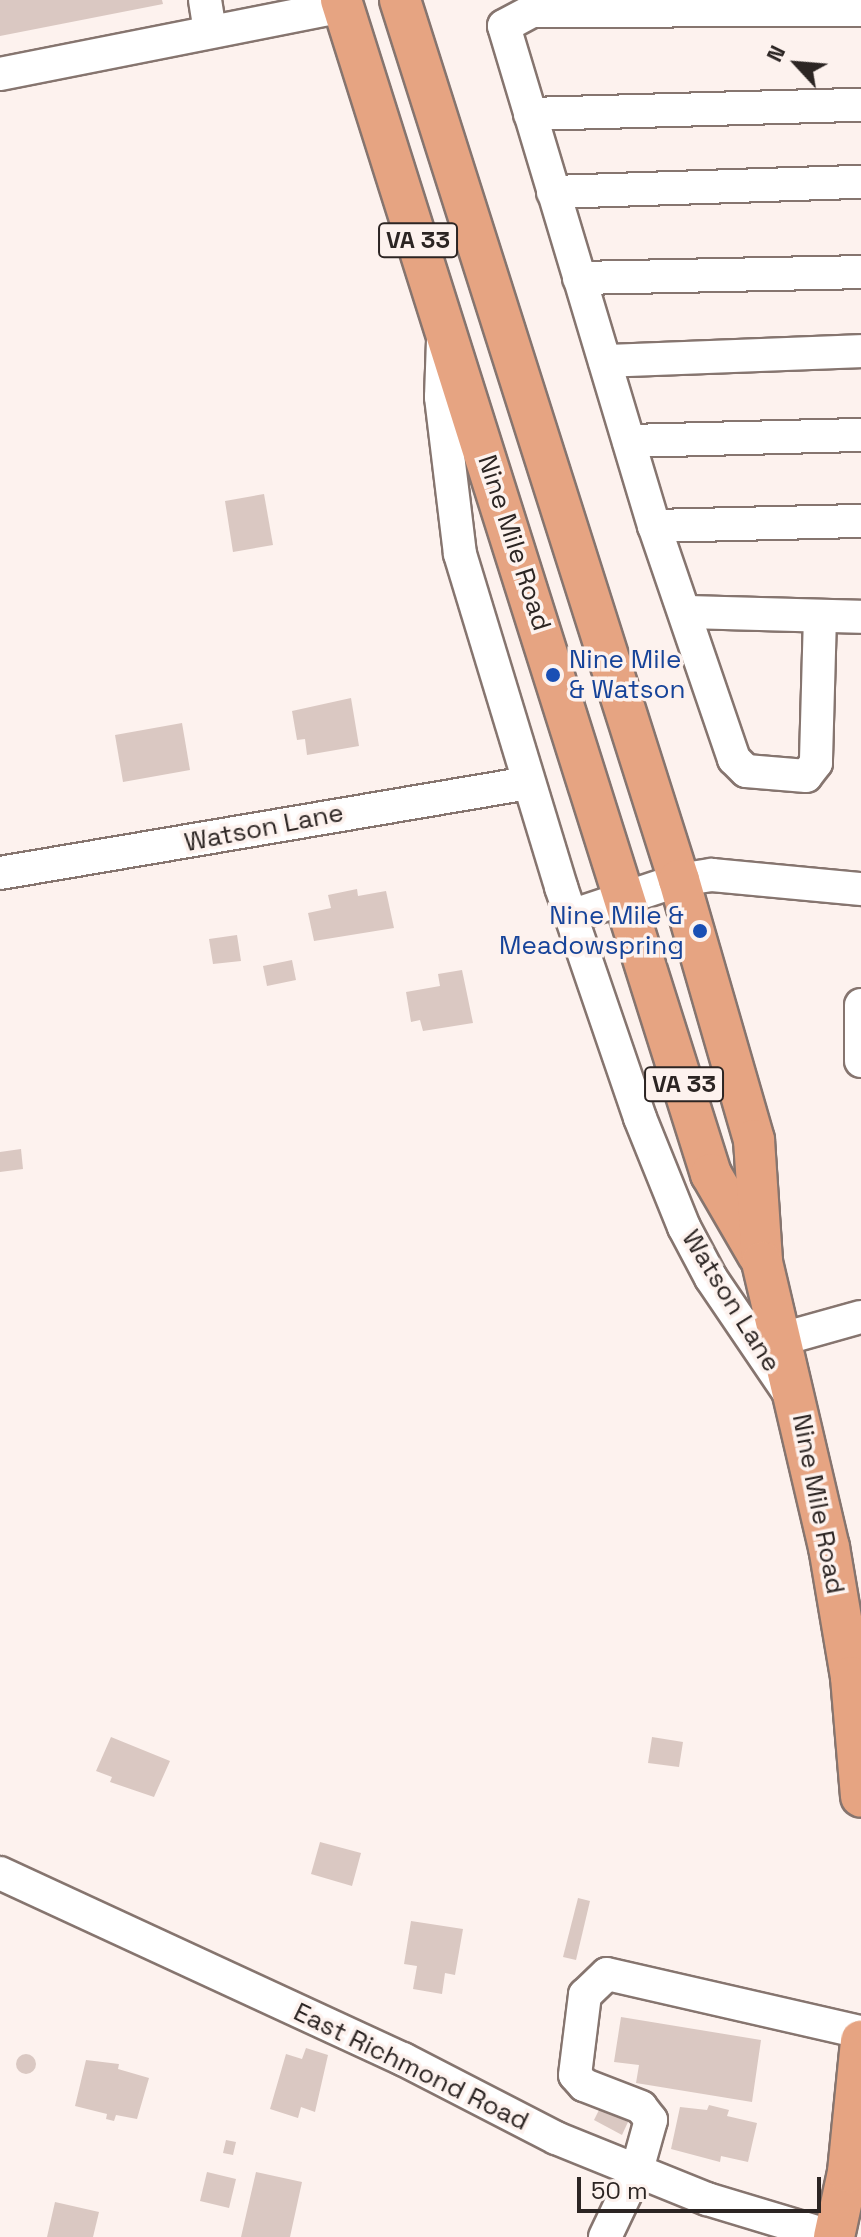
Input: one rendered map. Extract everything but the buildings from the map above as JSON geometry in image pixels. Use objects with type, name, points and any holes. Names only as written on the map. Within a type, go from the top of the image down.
[{"type":"main road","name":"Nine Mile Road","points":[[400,0],[679,880],[754,1140],[762,1262],[851,1617],[861,1797]]},
{"type":"main road","name":"Nine Mile Road","points":[[342,3],[711,1174],[762,1262]]},
{"type":"main road","points":[[833,2237],[848,2172],[861,2041]]},
{"type":"street","points":[[205,0],[210,32]]},
{"type":"street","points":[[0,74],[342,3]]},
{"type":"street","points":[[820,616],[816,763],[806,776],[746,771],[734,759],[654,526],[504,26],[532,11],[861,10]]},
{"type":"street","points":[[530,114],[861,105]]},
{"type":"street","points":[[553,192],[861,182]]},
{"type":"street","points":[[579,278],[861,272]]},
{"type":"street","name":"Watson Lane","points":[[444,321],[441,397],[450,504],[476,617],[571,916],[640,1118],[684,1227],[711,1278],[800,1408]]},
{"type":"street","points":[[605,361],[861,351]]},
{"type":"street","points":[[629,441],[861,435]]},
{"type":"street","points":[[654,526],[861,521]]},
{"type":"street","points":[[686,612],[861,617]]},
{"type":"street","name":"Watson Lane","points":[[0,873],[528,783]]},
{"type":"street","points":[[571,916],[679,880],[712,875],[861,889]]},
{"type":"street","points":[[861,1005],[861,1061]]},
{"type":"street","points":[[782,1339],[861,1317]]},
{"type":"street","name":"East Richmond Road","points":[[0,1873],[403,2059],[500,2113],[707,2199],[833,2237]]},
{"type":"street","points":[[605,2237],[637,2170],[651,2120],[641,2107],[584,2085],[575,2075],[585,1995],[607,1974],[861,2032]]},
{"type":"place","name":"Nine Mile & Watson","points":[[553,675]]},
{"type":"place","name":"Nine Mile & Meadowspring","points":[[700,931]]}]
